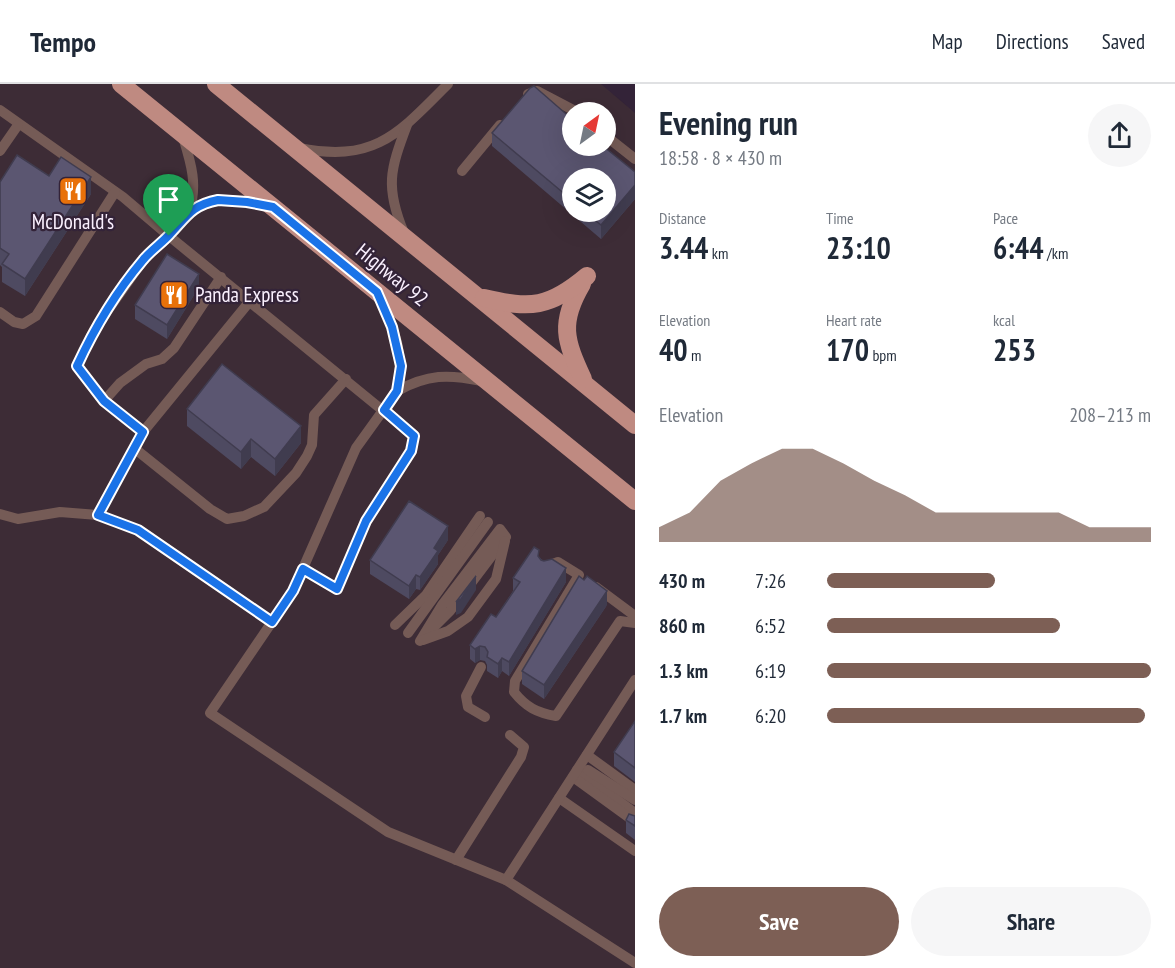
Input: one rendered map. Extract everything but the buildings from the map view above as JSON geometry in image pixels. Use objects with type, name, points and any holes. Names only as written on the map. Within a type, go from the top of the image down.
[{"type":"main road","name":"Highway 92","points":[[121,84],[635,501]]},
{"type":"main road","name":"Highway 92","points":[[216,84],[635,424]]},
{"type":"main road","points":[[478,296],[513,304],[539,303],[558,297],[587,276],[570,308],[566,328],[573,358],[585,384]]},
{"type":"lane","points":[[294,147],[336,153],[361,150],[385,141],[407,125],[448,84]]},
{"type":"lane","points":[[519,102],[525,95],[537,91],[562,104]]},
{"type":"lane","points":[[0,110],[115,192],[414,436],[411,451],[366,521],[337,589],[303,569]]},
{"type":"lane","points":[[462,171],[507,116]]},
{"type":"lane","points":[[0,152],[18,124]]},
{"type":"lane","points":[[405,236],[392,198],[390,181],[407,125]]},
{"type":"lane","points":[[182,134],[194,175],[193,199],[189,212]]},
{"type":"lane","points":[[616,144],[635,159]]},
{"type":"lane","points":[[0,312],[22,324],[36,316],[115,192]]},
{"type":"lane","points":[[143,432],[104,401],[77,366],[94,330],[144,259],[169,236],[189,212],[199,205],[218,200],[273,207]]},
{"type":"lane","points":[[104,401],[120,382],[146,364],[162,359],[174,348],[221,277]]},
{"type":"lane","points":[[377,292],[392,327],[400,356],[401,366],[397,391],[356,448],[293,591],[210,713],[388,832],[506,880],[635,963]]},
{"type":"lane","points":[[98,515],[143,432],[250,301]]},
{"type":"lane","points":[[397,391],[420,379],[445,376],[489,383]]},
{"type":"lane","points":[[135,448],[210,509],[227,519],[244,516],[264,507],[296,473],[308,456],[312,445],[314,415],[346,379]]},
{"type":"lane","points":[[0,514],[18,519],[60,512],[98,515],[138,530],[272,622]]},
{"type":"lane","points":[[395,625],[426,595],[484,519],[408,633]]},
{"type":"lane","points":[[503,533],[496,579],[468,617],[448,631],[420,641],[442,605],[503,533]]},
{"type":"lane","points":[[545,567],[558,562],[635,616]]},
{"type":"lane","points":[[579,575],[515,681],[514,692],[523,703],[539,713],[556,716],[620,621],[635,623]]},
{"type":"lane","points":[[481,667],[466,696],[468,707],[485,717]]},
{"type":"lane","points":[[506,880],[635,680]]},
{"type":"lane","points":[[456,860],[521,757],[525,747],[510,735]]},
{"type":"lane","points":[[587,755],[635,790]]},
{"type":"lane","points":[[576,770],[635,800]]},
{"type":"lane","points":[[576,770],[635,813]]},
{"type":"lane","points":[[576,770],[635,822]]},
{"type":"lane","points":[[559,798],[635,851]]},
{"type":"shaded area","points":[[0,84],[601,84],[635,113],[635,968],[0,968]]},
{"type":"place","name":"McDonald's","points":[[73,191]]},
{"type":"place","name":"Panda Express","points":[[174,295]]},
{"type":"route","points":[[230,200],[273,207],[377,292],[397,342],[401,366],[400,376],[397,391],[384,410],[414,436],[411,451],[366,521],[337,589],[303,569],[293,591],[272,622],[138,530],[98,515],[143,432],[104,401],[77,366],[94,330],[144,259],[169,236],[189,212],[208,202],[230,200]]}]
